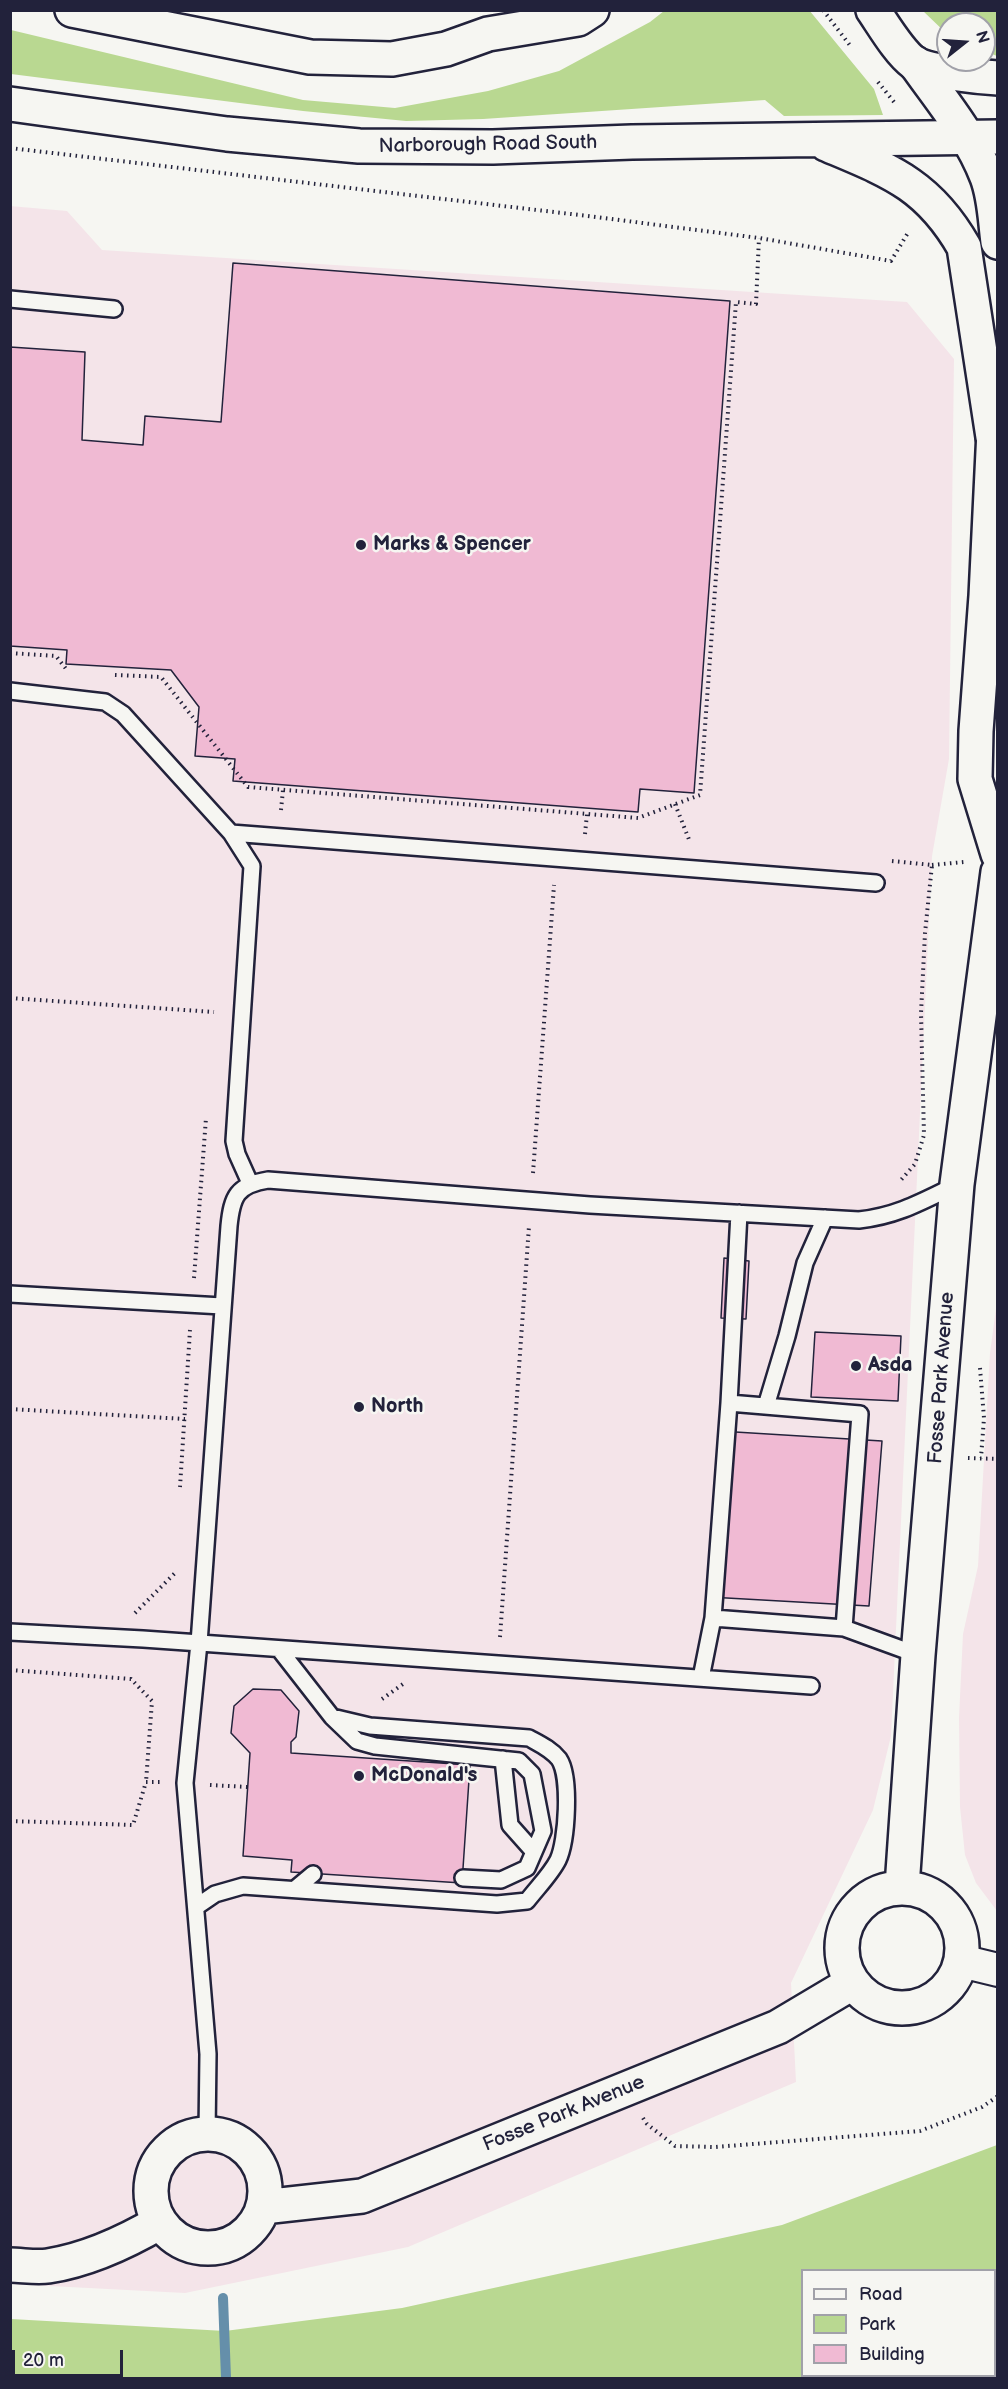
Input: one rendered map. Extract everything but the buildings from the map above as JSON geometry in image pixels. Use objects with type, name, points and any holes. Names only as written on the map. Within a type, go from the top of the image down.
[{"type":"main road","points":[[72,10],[310,57],[392,59],[446,49],[495,22],[578,19],[592,10]]},
{"type":"main road","points":[[873,10],[894,40],[983,137],[987,178],[998,242]]},
{"type":"main road","points":[[915,63],[946,72],[998,78]]},
{"type":"main road","name":"Narborough Road South","points":[[10,104],[227,134],[359,146],[493,147],[983,137]]},
{"type":"main road","points":[[813,139],[885,168],[928,198],[949,221],[964,247],[993,437]]},
{"type":"main road","points":[[998,360],[993,437],[992,609],[976,731],[975,780],[998,854]]},
{"type":"main road","name":"Fosse Park Avenue","points":[[902,1887],[918,1654],[957,1184],[998,872]]},
{"type":"main road","points":[[902,1887],[920,1890],[936,1898],[949,1911],[958,1926],[962,1943],[961,1961],[953,1980],[940,1995],[924,2005],[904,2009],[884,2006],[866,1998],[852,1983],[843,1966],[841,1947],[844,1929],[853,1912],[866,1898],[884,1890],[902,1887]]},
{"type":"main road","name":"Fosse Park Avenue","points":[[263,2207],[362,2196],[778,2027],[852,1983]]},
{"type":"main road","points":[[207,2134],[224,2136],[240,2144],[253,2157],[261,2172],[264,2189],[263,2207],[255,2224],[242,2237],[225,2246],[207,2248],[188,2245],[172,2236],[160,2222],[153,2206],[151,2189],[154,2172],[162,2157],[175,2145],[190,2137],[207,2134]]},
{"type":"main road","points":[[10,2265],[47,2266],[96,2253],[130,2240],[160,2222]]},
{"type":"street","points":[[961,1961],[998,1970]]},
{"type":"lane","points":[[10,299],[114,309]]},
{"type":"lane","points":[[10,691],[105,702],[123,714],[231,833],[252,866],[234,1141],[249,1183]]},
{"type":"lane","points":[[231,833],[876,883]]},
{"type":"lane","points":[[207,2134],[208,2054],[185,1783],[199,1643],[231,1203],[239,1191],[249,1183],[268,1180],[531,1200],[859,1220],[884,1218],[906,1210],[957,1184]]},
{"type":"lane","points":[[701,1678],[713,1618],[729,1403],[739,1213]]},
{"type":"lane","points":[[766,1406],[788,1336],[805,1263],[825,1218]]},
{"type":"lane","points":[[10,1294],[222,1306]]},
{"type":"lane","points":[[729,1403],[860,1414],[844,1628]]},
{"type":"lane","points":[[713,1618],[844,1628],[918,1654]]},
{"type":"lane","points":[[10,1632],[810,1686]]},
{"type":"lane","points":[[279,1649],[332,1717],[357,1741],[375,1746],[519,1761],[532,1774],[543,1831],[527,1868],[501,1880],[463,1878]]},
{"type":"lane","points":[[196,1907],[215,1894],[243,1886],[497,1905],[527,1901],[557,1863],[564,1847],[566,1780],[560,1761],[547,1747],[528,1738],[370,1726],[332,1717]]},
{"type":"lane","points":[[503,1759],[510,1825],[534,1852]]},
{"type":"lane","points":[[295,1889],[314,1874]]},
{"type":"path","points":[[10,148],[759,238],[891,261],[914,222]]},
{"type":"path","points":[[112,675],[161,678],[248,787],[638,818],[700,795],[736,302],[756,304],[759,238]]},
{"type":"path","points":[[10,653],[56,656],[70,673]]},
{"type":"path","points":[[123,675],[123,714]]},
{"type":"path","points":[[675,804],[692,847]]},
{"type":"path","points":[[498,1664],[555,879],[584,842],[587,814]]},
{"type":"path","points":[[886,860],[932,865],[925,933],[921,1013],[924,1135],[915,1164],[893,1188]]},
{"type":"path","points":[[10,998],[214,1012],[215,1000]]},
{"type":"path","points":[[180,1490],[206,1117]]},
{"type":"path","points":[[10,1409],[185,1419]]},
{"type":"path","points":[[175,1573],[204,1575]]},
{"type":"path","points":[[10,1670],[131,1679],[152,1701],[146,1782],[133,1825],[10,1821]]},
{"type":"path","points":[[146,1782],[248,1786]]},
{"type":"path","points":[[626,2089],[646,2124],[675,2146],[715,2147],[920,2132],[982,2107],[998,2096]]},
{"type":"shaded area","points":[[10,206],[67,211],[102,250],[907,302],[954,359],[949,759],[932,856],[891,1736],[873,1810],[791,1983],[796,2082],[408,2247],[185,2293],[11,2284]]},
{"type":"shaded area","points":[[997,1301],[997,1911],[976,1883],[965,1855],[960,1807],[959,1718],[963,1634],[978,1566],[990,1353]]},
{"type":"green space","points":[[809,10],[874,89],[883,115],[784,116],[765,100],[483,119],[406,121],[303,111],[11,74],[11,30],[303,100],[395,108],[488,91],[559,71],[650,22],[664,11]]},
{"type":"green space","points":[[923,11],[997,11],[997,56],[996,12],[936,12],[936,23]]},
{"type":"green space","points":[[997,2145],[997,2378],[11,2378],[11,2319],[225,2331],[402,2308],[782,2225]]},
{"type":"waterway","points":[[223,2298],[226,2378]]},
{"type":"place","name":"Marks & Spencer","points":[[361,545]]},
{"type":"place","name":"Asda","points":[[856,1366]]},
{"type":"place","name":"North","points":[[359,1407]]},
{"type":"place","name":"McDonald's","points":[[359,1776]]}]
